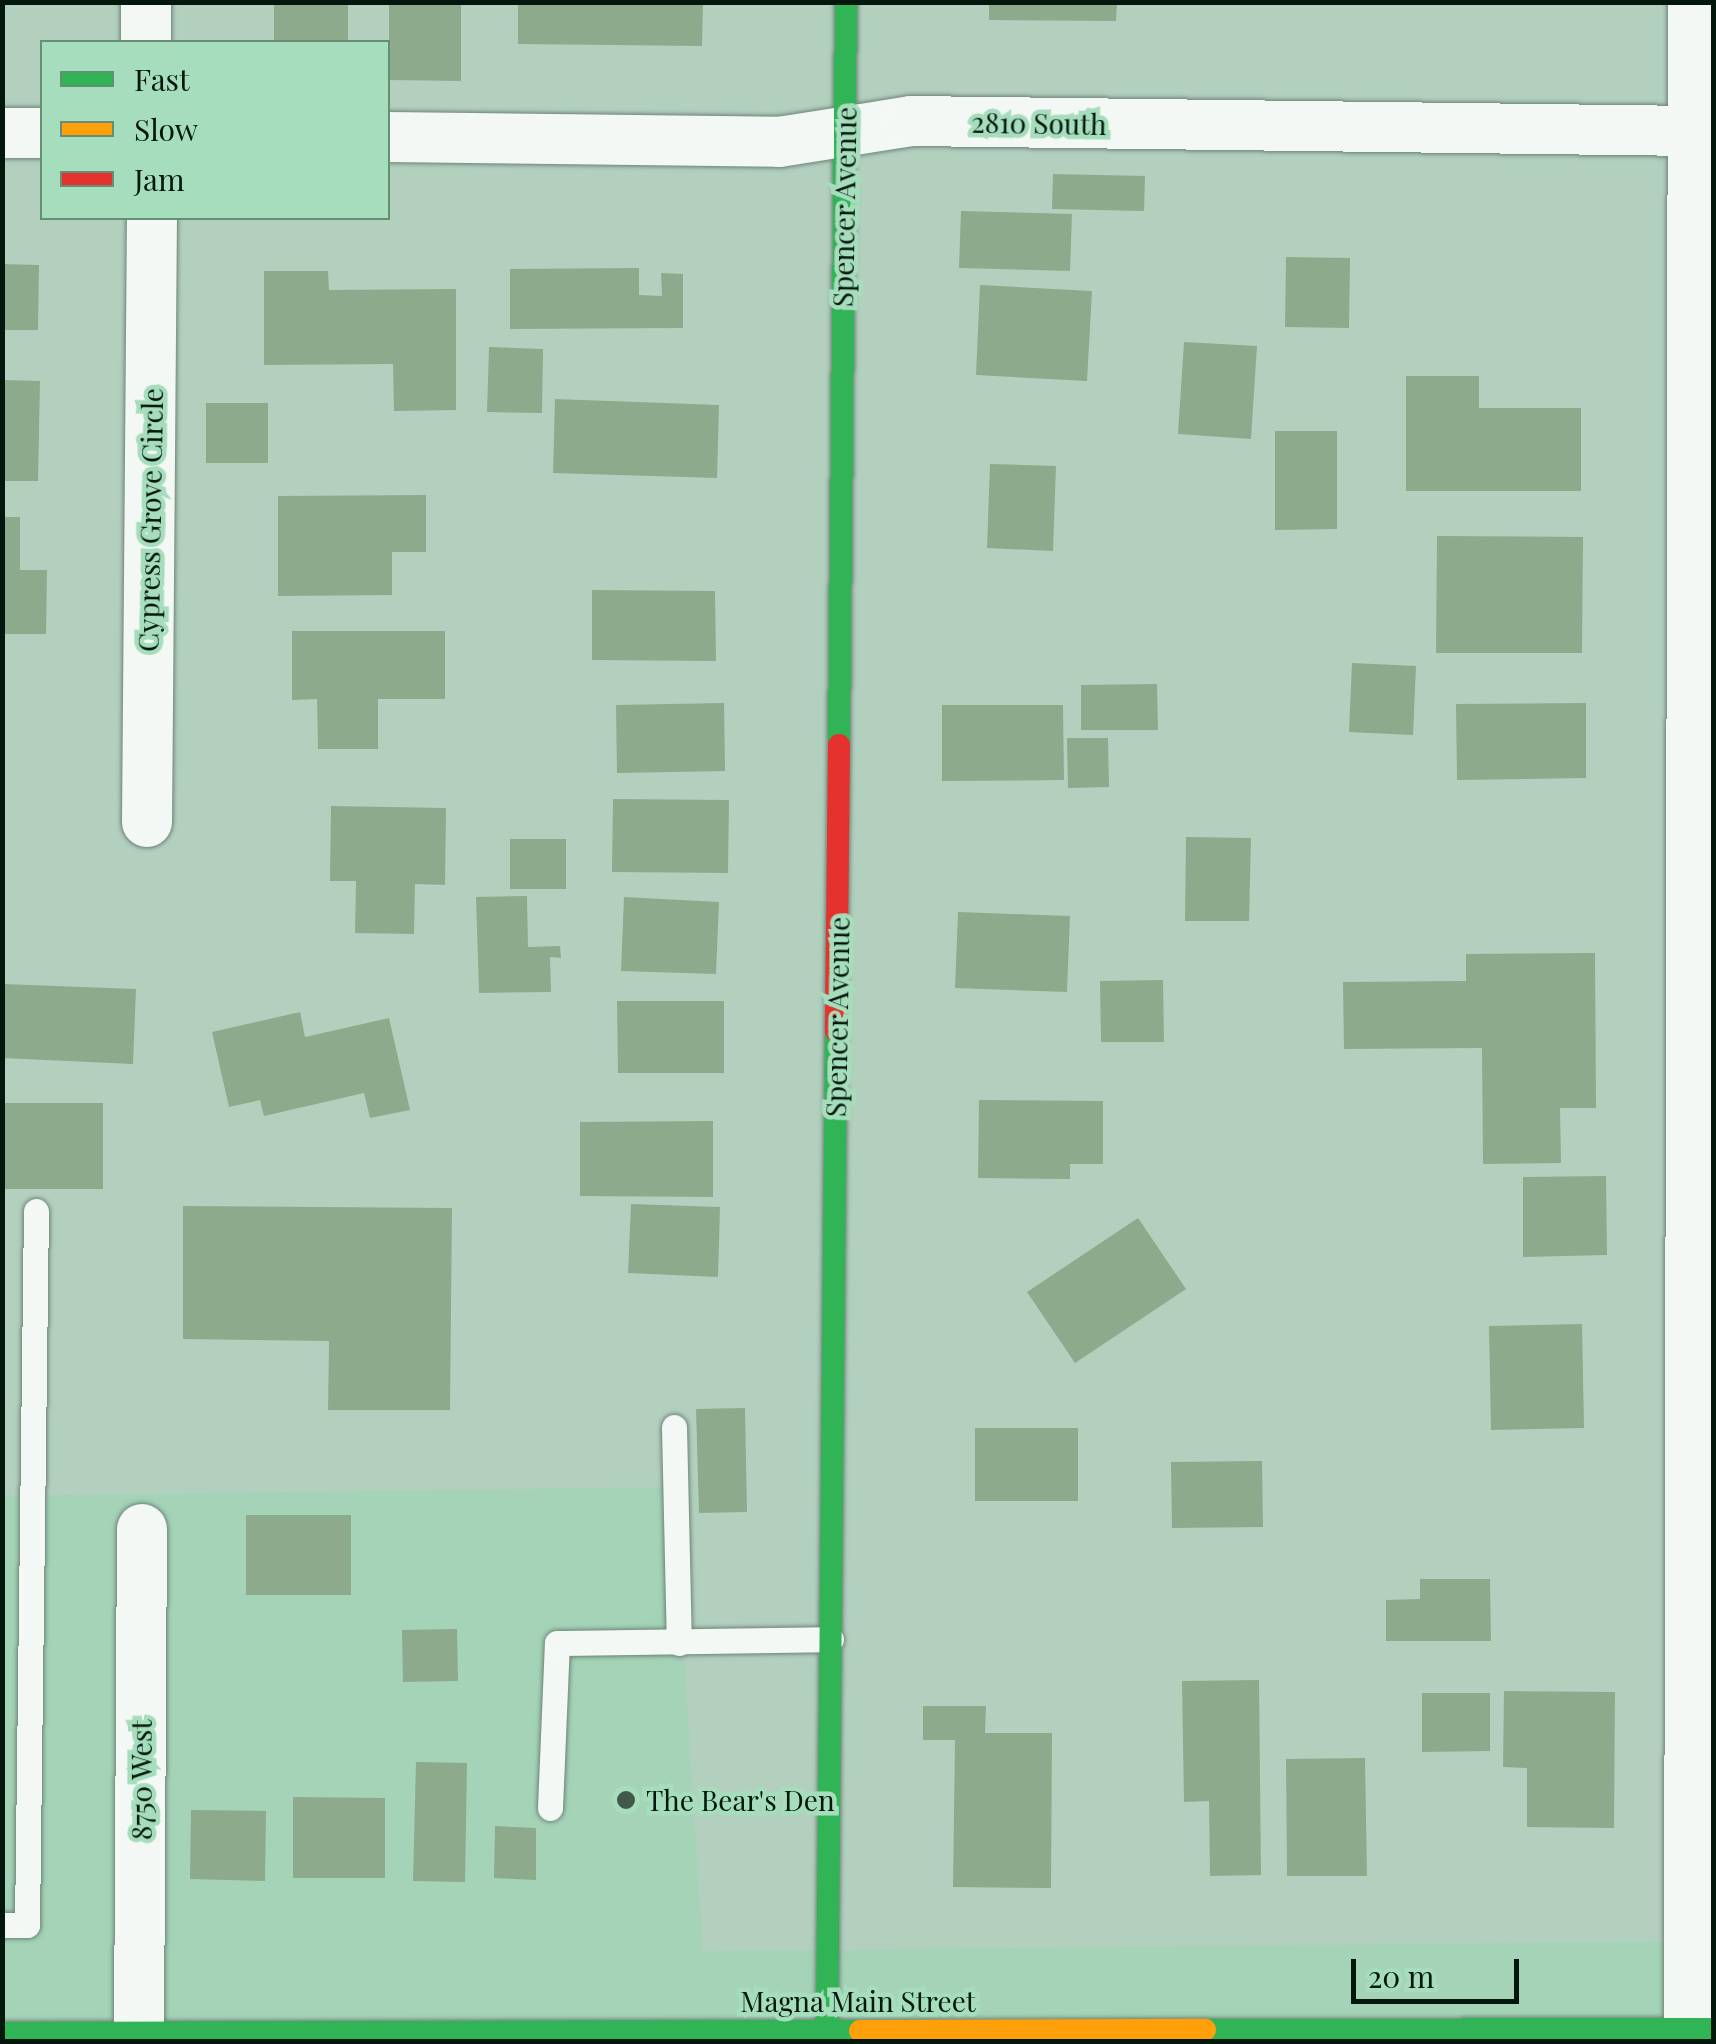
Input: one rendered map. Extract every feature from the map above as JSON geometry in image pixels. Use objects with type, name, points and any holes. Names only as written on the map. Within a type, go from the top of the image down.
[{"type":"street","points":[[146,2],[146,40]]},
{"type":"street","name":"Spencer Avenue","points":[[827,2031],[846,2]]},
{"type":"street","points":[[1694,2],[1701,2029]]},
{"type":"street","name":"2810 South","points":[[390,137],[779,142],[910,121],[1692,131]]},
{"type":"street","points":[[2,133],[40,133]]},
{"type":"street","name":"Cypress Grove Circle","points":[[146,822],[152,220]]},
{"type":"street","name":"8750 West","points":[[139,2032],[142,1528]]},
{"type":"street","name":"Magna Main Street","points":[[2,2033],[827,2031],[912,2036],[1631,2035],[1701,2029]]},
{"type":"lane","points":[[2,1925],[27,1925],[36,1211]]},
{"type":"lane","points":[[674,1427],[679,1643]]},
{"type":"lane","points":[[550,1808],[558,1643],[831,1639]]},
{"type":"shaded area","points":[[673,1487],[703,1951],[1713,1941],[1713,2041],[3,2041],[2,1496]]},
{"type":"building","points":[[274,2],[348,2],[348,40],[274,40]]},
{"type":"building","points":[[389,2],[461,2],[461,81],[390,80]]},
{"type":"building","points":[[518,2],[703,2],[702,46],[518,44]]},
{"type":"building","points":[[989,2],[1117,2],[1116,21],[989,20]]},
{"type":"building","points":[[1053,174],[1145,176],[1144,211],[1052,209]]},
{"type":"building","points":[[961,211],[1072,214],[1070,271],[959,268]]},
{"type":"building","points":[[1286,257],[1350,258],[1349,328],[1285,327]]},
{"type":"building","points":[[2,264],[39,265],[38,330],[2,330]]},
{"type":"building","points":[[639,268],[639,295],[662,296],[661,273],[683,274],[683,328],[510,329],[510,269]]},
{"type":"building","points":[[264,271],[328,271],[329,290],[456,289],[456,410],[394,411],[393,364],[264,365]]},
{"type":"building","points":[[980,285],[1092,291],[1087,381],[976,375]]},
{"type":"building","points":[[1184,342],[1257,346],[1251,439],[1178,434]]},
{"type":"building","points":[[489,347],[543,349],[542,413],[487,412]]},
{"type":"building","points":[[1406,376],[1479,376],[1479,408],[1581,408],[1581,491],[1406,491]]},
{"type":"building","points":[[2,380],[40,381],[38,481],[2,481]]},
{"type":"building","points":[[555,399],[719,405],[717,478],[553,473]]},
{"type":"building","points":[[206,403],[268,403],[268,463],[206,463]]},
{"type":"building","points":[[1275,431],[1337,431],[1337,529],[1275,530]]},
{"type":"building","points":[[990,464],[1056,466],[1053,551],[987,548]]},
{"type":"building","points":[[426,495],[426,552],[392,552],[392,595],[278,596],[278,496]]},
{"type":"building","points":[[2,517],[20,517],[20,570],[47,570],[46,634],[2,634]]},
{"type":"building","points":[[1437,536],[1583,537],[1582,653],[1436,653]]},
{"type":"building","points":[[592,590],[715,591],[716,661],[592,660]]},
{"type":"building","points":[[292,631],[445,631],[445,699],[378,699],[378,749],[318,749],[317,699],[292,700]]},
{"type":"building","points":[[1352,663],[1416,666],[1413,735],[1349,732]]},
{"type":"building","points":[[1157,684],[1158,730],[1081,730],[1081,685]]},
{"type":"building","points":[[724,703],[725,771],[617,773],[616,705]]},
{"type":"building","points":[[1586,703],[1586,778],[1457,780],[1456,704]]},
{"type":"building","points":[[942,705],[1063,705],[1064,780],[942,781]]},
{"type":"building","points":[[1067,738],[1108,738],[1109,787],[1068,788]]},
{"type":"building","points":[[613,799],[729,800],[728,873],[612,872]]},
{"type":"building","points":[[331,806],[446,808],[445,885],[415,884],[414,934],[355,933],[356,881],[330,881]]},
{"type":"building","points":[[1186,837],[1251,838],[1249,921],[1185,921]]},
{"type":"building","points":[[510,839],[566,839],[566,889],[510,889]]},
{"type":"building","points":[[527,896],[528,947],[560,946],[561,958],[550,957],[551,992],[479,993],[476,897]]},
{"type":"building","points":[[624,897],[719,902],[716,974],[621,971]]},
{"type":"building","points":[[958,912],[1070,916],[1067,992],[955,988]]},
{"type":"building","points":[[1595,953],[1596,1108],[1560,1108],[1561,1163],[1483,1164],[1482,1048],[1344,1049],[1343,982],[1466,981],[1466,954]]},
{"type":"building","points":[[1163,980],[1164,1042],[1101,1042],[1100,981]]},
{"type":"building","points":[[2,984],[136,989],[133,1064],[2,1058]]},
{"type":"building","points":[[617,1001],[724,1001],[724,1073],[618,1073]]},
{"type":"building","points":[[300,1012],[305,1037],[389,1018],[410,1110],[370,1118],[364,1093],[264,1116],[260,1100],[229,1107],[212,1032]]},
{"type":"building","points":[[979,1100],[1103,1101],[1103,1164],[1070,1164],[1070,1179],[978,1178]]},
{"type":"building","points":[[2,1103],[103,1103],[103,1189],[2,1189]]},
{"type":"building","points":[[713,1121],[713,1197],[580,1196],[580,1122]]},
{"type":"building","points":[[1606,1176],[1607,1255],[1523,1257],[1523,1177]]},
{"type":"building","points":[[631,1204],[720,1207],[718,1277],[628,1273]]},
{"type":"building","points":[[183,1206],[452,1208],[450,1410],[328,1410],[329,1341],[183,1339]]},
{"type":"building","points":[[1138,1218],[1186,1289],[1075,1363],[1027,1292]]},
{"type":"building","points":[[1582,1324],[1584,1428],[1491,1430],[1489,1326]]},
{"type":"building","points":[[745,1408],[747,1512],[699,1513],[696,1409]]},
{"type":"building","points":[[975,1428],[1078,1428],[1078,1501],[975,1501]]},
{"type":"building","points":[[1262,1461],[1263,1527],[1172,1528],[1171,1462]]},
{"type":"building","points":[[246,1515],[351,1515],[351,1595],[246,1595]]},
{"type":"building","points":[[1420,1579],[1490,1579],[1491,1641],[1386,1641],[1386,1600],[1420,1599]]},
{"type":"building","points":[[457,1629],[458,1681],[403,1682],[402,1630]]},
{"type":"building","points":[[1259,1680],[1261,1875],[1210,1876],[1209,1801],[1184,1802],[1182,1681]]},
{"type":"building","points":[[1504,1691],[1615,1692],[1614,1828],[1527,1827],[1527,1768],[1503,1767]]},
{"type":"building","points":[[1422,1693],[1490,1693],[1490,1751],[1422,1752]]},
{"type":"building","points":[[923,1706],[986,1706],[985,1733],[1052,1733],[1051,1888],[953,1887],[955,1740],[923,1740]]},
{"type":"building","points":[[1365,1758],[1367,1876],[1287,1876],[1286,1759]]},
{"type":"building","points":[[416,1762],[467,1763],[465,1882],[413,1881]]},
{"type":"building","points":[[293,1797],[385,1798],[385,1878],[293,1878]]},
{"type":"building","points":[[191,1810],[266,1811],[265,1881],[190,1879]]},
{"type":"building","points":[[495,1826],[536,1828],[536,1880],[494,1878]]},
{"type":"traffic: fast","points":[[839,745],[846,2]]},
{"type":"traffic: fast","points":[[827,2031],[836,1031]]},
{"type":"traffic: fast","points":[[1205,2030],[1714,2029]]},
{"type":"traffic: fast","points":[[2,2033],[860,2031]]},
{"type":"traffic: slow","points":[[860,2031],[1205,2030]]},
{"type":"traffic: jam","points":[[836,1031],[839,745]]},
{"type":"place","name":"The Bear's Den","points":[[626,1800]]}]
